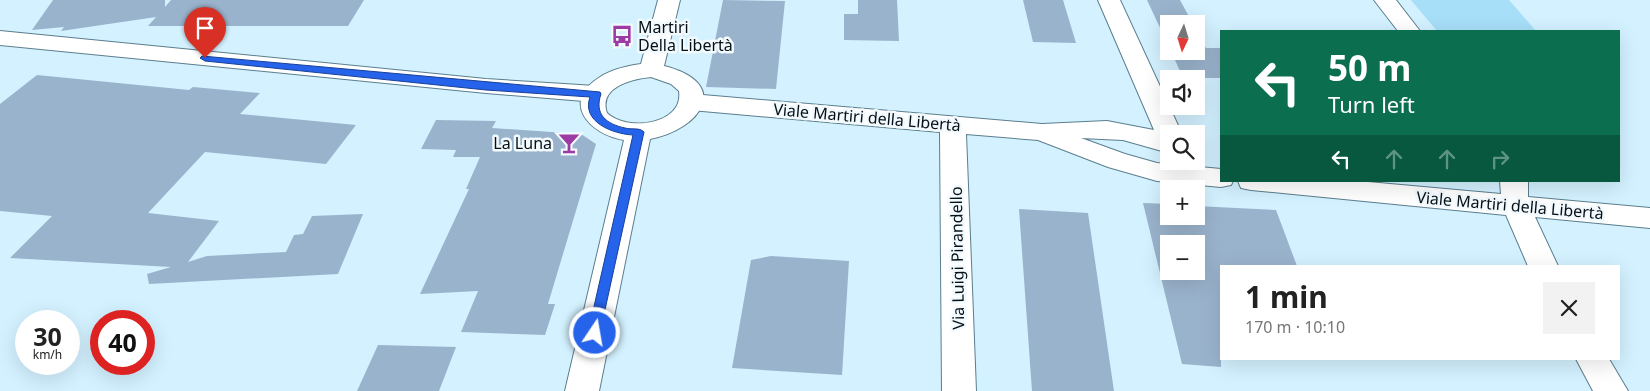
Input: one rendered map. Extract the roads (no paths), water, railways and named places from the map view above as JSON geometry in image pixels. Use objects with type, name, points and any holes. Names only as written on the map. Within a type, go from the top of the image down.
[{"type":"street","points":[[651,70],[669,0]]},
{"type":"street","points":[[1109,0],[1165,125]]},
{"type":"street","points":[[1385,0],[1408,30]]},
{"type":"street","points":[[0,38],[486,86],[596,94]]},
{"type":"street","points":[[651,70],[669,73],[683,80],[691,90],[692,102],[687,111],[673,122],[654,130],[639,132],[624,132],[600,121],[594,113],[593,104],[596,94],[605,84],[618,77],[651,70]]},
{"type":"street","name":"Viale Martiri della Libertà","points":[[692,102],[1042,132],[1080,128],[1149,135],[1160,140]]},
{"type":"street","name":"Via Luigi Pirandello","points":[[953,125],[959,391]]},
{"type":"street","points":[[582,391],[639,132]]},
{"type":"street","name":"Viale Martiri della Libertà","points":[[1042,132],[1117,161],[1156,172],[1220,178]]},
{"type":"street","points":[[1205,163],[1220,171]]},
{"type":"street","name":"Viale Martiri della Libertà","points":[[1273,182],[1515,193],[1650,218]]},
{"type":"street","points":[[1515,193],[1543,265]]},
{"type":"street","points":[[1593,360],[1611,391]]},
{"type":"place","name":"Martiri Della Libertà","points":[[622,36]]},
{"type":"place","name":"La Luna","points":[[569,143]]}]
